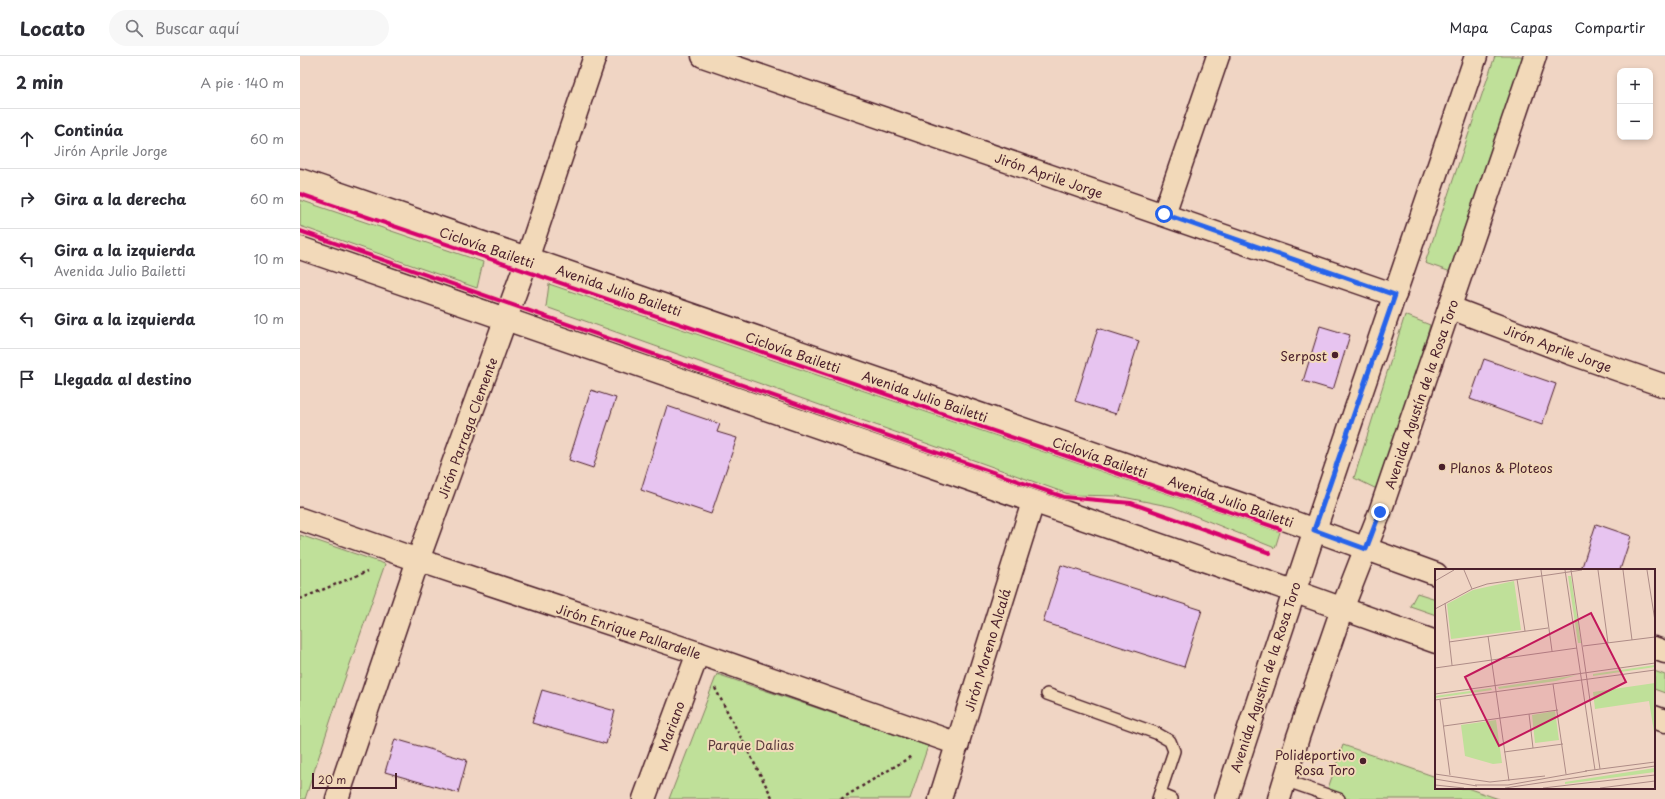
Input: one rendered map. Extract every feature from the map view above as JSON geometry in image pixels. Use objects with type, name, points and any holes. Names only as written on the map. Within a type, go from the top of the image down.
[{"type":"street","name":"Jirón Parraga Clemente","points":[[337,799],[412,558],[506,320],[595,56]]},
{"type":"street","name":"Jirón Aprile Jorge","points":[[703,56],[1395,295]]},
{"type":"street","points":[[1164,214],[1218,56]]},
{"type":"street","name":"Avenida Agustín de la Rosa Toro","points":[[1226,799],[1293,591],[1476,56]]},
{"type":"street","name":"Avenida Agustín de la Rosa Toro","points":[[1282,790],[1298,737],[1342,609],[1380,512],[1451,308],[1535,56]]},
{"type":"street","name":"Avenida Julio Bailetti","points":[[300,180],[1314,530],[1435,574]]},
{"type":"street","points":[[300,248],[1293,591],[1435,642]]},
{"type":"street","name":"Jirón Aprile Jorge","points":[[1451,308],[1570,353],[1665,386]]},
{"type":"street","name":"Jirón Moreno Alcalá","points":[[940,799],[950,741],[1033,502]]},
{"type":"street","name":"Jirón Enrique Pallardelle","points":[[300,519],[412,558],[698,653],[950,741]]},
{"type":"street","points":[[1655,648],[1665,652]]},
{"type":"street","name":"Mariano","points":[[644,799],[698,653]]},
{"type":"street","points":[[1655,717],[1665,721]]},
{"type":"lane","points":[[1047,694],[1156,733],[1170,741],[1174,751],[1159,797],[1172,799]]},
{"type":"lane","points":[[1282,790],[1339,799]]},
{"type":"path","points":[[300,599],[412,558]]},
{"type":"path","points":[[698,653],[773,799]]},
{"type":"path","points":[[840,799],[950,741]]},
{"type":"green space","points":[[1495,56],[1523,56],[1451,272],[1425,263]]},
{"type":"green space","points":[[300,200],[483,262],[477,288],[300,226]]},
{"type":"green space","points":[[549,284],[1280,532],[1275,548],[1173,507],[1118,496],[1071,495],[546,307]]},
{"type":"green space","points":[[1405,315],[1430,325],[1383,492],[1354,478]]},
{"type":"green space","points":[[300,535],[385,564],[336,704],[305,799],[300,799]]},
{"type":"green space","points":[[1417,593],[1435,599],[1435,615],[1410,606]]},
{"type":"green space","points":[[1655,671],[1665,675],[1665,693],[1655,689]]},
{"type":"green space","name":"Parque Dalias","points":[[717,674],[928,746],[910,799],[669,799]]},
{"type":"green space","name":"Polideportivo Rosa Toro","points":[[1343,745],[1435,777],[1435,789],[1470,789],[1499,799],[1329,799],[1325,797]]},
{"type":"building","points":[[1320,326],[1350,335],[1333,390],[1303,381]]},
{"type":"building","points":[[1098,328],[1139,341],[1116,414],[1075,401]]},
{"type":"building","points":[[1484,359],[1556,384],[1542,425],[1470,399]]},
{"type":"building","points":[[591,390],[616,398],[593,468],[569,460]]},
{"type":"building","points":[[667,406],[720,424],[717,432],[737,438],[711,514],[641,490]]},
{"type":"building","points":[[1596,524],[1631,536],[1620,569],[1581,569]]},
{"type":"building","points":[[1061,565],[1202,610],[1184,667],[1043,622]]},
{"type":"building","points":[[542,690],[615,711],[606,744],[532,723]]},
{"type":"building","points":[[395,739],[467,760],[458,793],[385,772]]},
{"type":"cycle path","name":"Ciclovía Bailetti","points":[[300,194],[1280,529]]},
{"type":"cycle path","points":[[300,231],[1064,497],[1131,503],[1270,553]]},
{"type":"place","name":"Serpost","points":[[1335,355]]},
{"type":"place","name":"Planos & Ploteos","points":[[1442,467]]},
{"type":"place","name":"Polideportivo Rosa Toro","points":[[1363,761]]},
{"type":"route","points":[[1164,214],[1395,295],[1328,494],[1314,530],[1366,549],[1380,512]]}]
